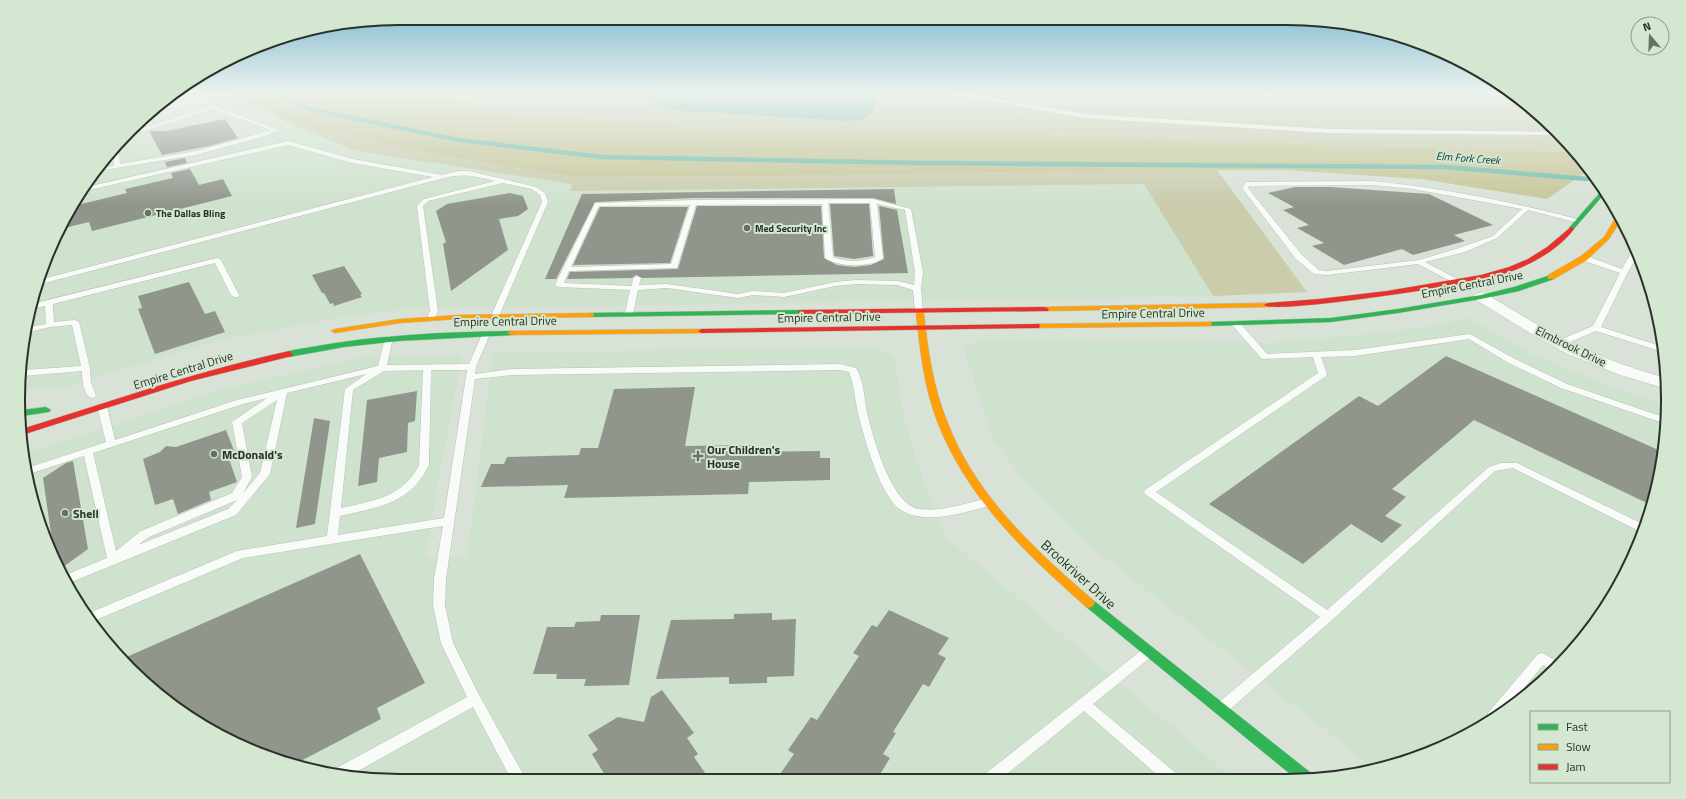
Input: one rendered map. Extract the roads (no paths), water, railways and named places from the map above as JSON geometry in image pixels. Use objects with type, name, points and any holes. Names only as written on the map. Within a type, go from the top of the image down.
[{"type":"street","name":"Empire Central Drive","points":[[330,332],[376,324],[431,319],[495,316],[1291,304],[1324,302],[1458,283],[1525,263],[1564,239],[1601,195]]},
{"type":"street","name":"Empire Central Drive","points":[[27,431],[250,362],[304,351],[389,338],[447,334],[1236,324],[1331,320],[1481,297],[1516,289],[1554,276],[1584,258],[1607,238],[1616,222]]},
{"type":"street","points":[[1458,283],[1481,297]]},
{"type":"street","name":"Elmbrook Drive","points":[[1481,297],[1560,343],[1601,362],[1660,382]]},
{"type":"street","name":"Brookriver Drive","points":[[919,310],[932,387],[938,410],[961,460],[989,502],[1018,537],[1044,564],[1091,606],[1300,773]]},
{"type":"street","points":[[486,334],[495,316]]},
{"type":"street","points":[[26,412],[49,409],[26,416]]},
{"type":"street","points":[[27,438],[72,416]]},
{"type":"lane","points":[[105,169],[196,153],[275,130]]},
{"type":"lane","points":[[1316,130],[1550,134]]},
{"type":"lane","points":[[90,188],[288,143],[352,161],[442,177]]},
{"type":"lane","points":[[116,155],[117,166]]},
{"type":"lane","points":[[44,281],[442,177],[458,173],[469,173],[534,188],[543,194],[545,202],[495,316]]},
{"type":"lane","points":[[431,319],[434,311],[420,206],[426,200],[504,181]]},
{"type":"lane","points":[[1527,208],[1495,237],[1462,250],[1419,262],[1327,273],[1317,272],[1299,257],[1246,188],[1247,184],[1372,183],[1413,187],[1527,208],[1579,221]]},
{"type":"lane","points":[[825,201],[829,258],[840,262],[870,262],[878,258],[873,201]]},
{"type":"lane","points":[[917,289],[898,283],[856,282],[835,284],[784,295],[758,293],[738,296],[667,286],[635,288],[559,285],[568,269],[597,204],[873,201],[908,209],[919,272],[917,289],[919,310]]},
{"type":"lane","points":[[568,269],[674,266],[694,202]]},
{"type":"lane","points":[[1596,328],[1633,257]]},
{"type":"lane","points":[[1584,258],[1624,272]]},
{"type":"lane","points":[[37,305],[217,260],[235,295]]},
{"type":"lane","points":[[1419,262],[1458,283]]},
{"type":"lane","points":[[629,314],[637,278]]},
{"type":"lane","points":[[49,302],[50,325]]},
{"type":"lane","points":[[31,329],[50,325],[75,322],[86,368],[87,383],[92,395]]},
{"type":"lane","points":[[1236,324],[1265,357],[1355,353],[1470,336],[1510,360],[1564,386],[1660,419]]},
{"type":"lane","points":[[1560,343],[1596,328],[1658,348]]},
{"type":"lane","points":[[486,334],[471,372],[440,579],[440,605],[447,643],[474,699],[516,774]]},
{"type":"lane","points":[[332,540],[349,389],[382,368],[389,338]]},
{"type":"lane","points":[[1316,354],[1323,374],[1148,492],[1328,617]]},
{"type":"lane","points":[[31,470],[240,402],[382,368],[427,368],[471,372],[512,372],[840,367],[853,370],[857,380],[863,414],[877,460],[900,505],[920,513],[931,514],[989,502]]},
{"type":"lane","points":[[26,373],[86,368]]},
{"type":"lane","points":[[335,513],[382,501],[410,486],[418,476],[424,465],[427,368]]},
{"type":"lane","points":[[70,578],[232,512],[265,474],[282,392]]},
{"type":"lane","points":[[113,560],[145,534],[236,496],[247,477],[237,422],[282,392]]},
{"type":"lane","points":[[102,407],[111,444]]},
{"type":"lane","points":[[88,451],[113,560]]},
{"type":"lane","points":[[1220,709],[1328,617],[1492,469],[1501,466],[1514,465],[1638,527]]},
{"type":"lane","points":[[93,615],[241,554],[449,521]]},
{"type":"lane","points":[[996,774],[1149,652]]},
{"type":"lane","points":[[1503,705],[1542,658],[1551,664]]},
{"type":"lane","points":[[346,770],[474,699]]},
{"type":"lane","points":[[1084,704],[1166,774]]},
{"type":"waterway","name":"Elm Fork Creek","points":[[412,130],[459,140],[602,157],[924,163],[1446,167],[1587,179]]},
{"type":"place","name":"The Dallas Bling","points":[[148,213]]},
{"type":"place","name":"Med Security Inc","points":[[747,228]]},
{"type":"place","name":"McDonald's","points":[[214,454]]},
{"type":"place","name":"Our Children's House","points":[[698,456]]},
{"type":"place","name":"Shell","points":[[65,513]]}]
